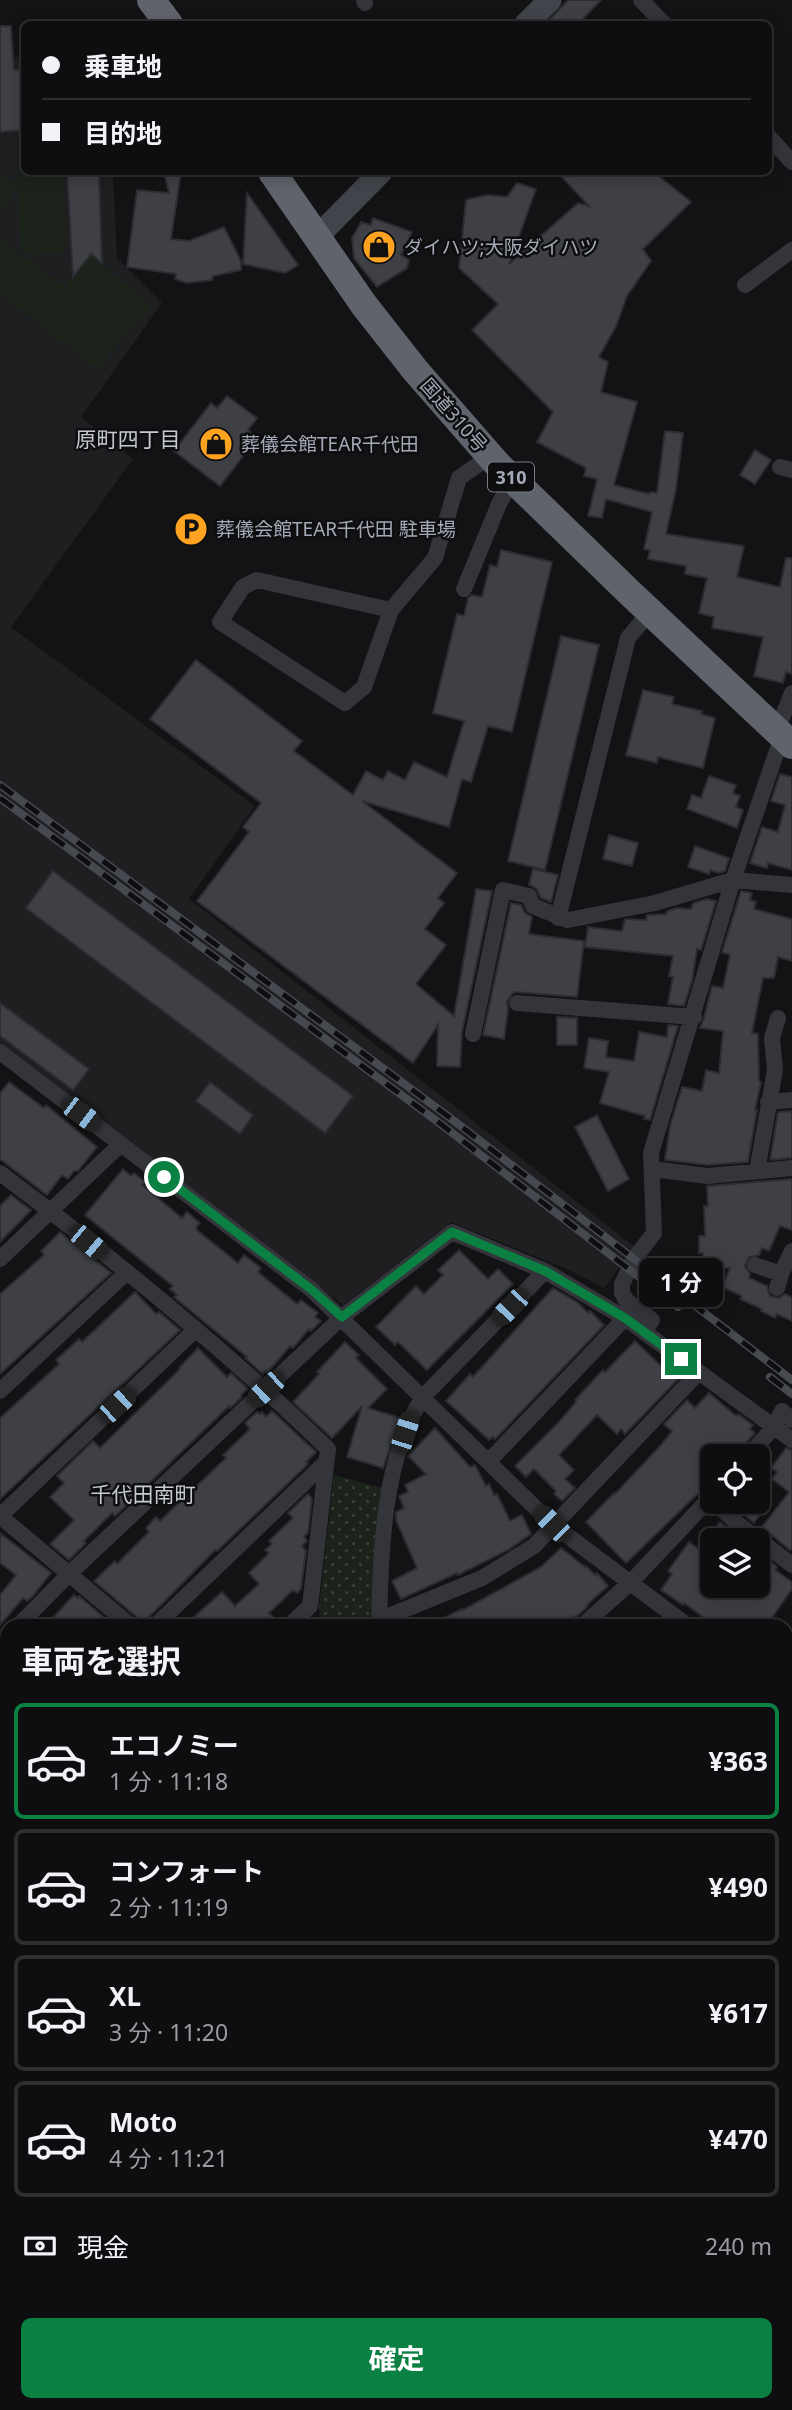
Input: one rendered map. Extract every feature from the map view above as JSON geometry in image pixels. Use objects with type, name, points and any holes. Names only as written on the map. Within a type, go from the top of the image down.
[{"type":"highway","points":[[151,0],[167,21]]},
{"type":"highway","name":"国道310号","points":[[274,175],[364,305],[415,370],[490,456],[785,739]]},
{"type":"street","points":[[529,21],[550,0]]},
{"type":"street","points":[[641,0],[661,21]]},
{"type":"street","points":[[772,140],[790,156]]},
{"type":"street","points":[[317,237],[379,175]]},
{"type":"street","points":[[745,285],[792,250]]},
{"type":"street","points":[[391,610],[257,580],[243,587],[220,622],[345,703],[364,687],[391,610],[435,558],[459,478],[490,456]]},
{"type":"street","points":[[464,589],[499,504],[513,479]]},
{"type":"street","points":[[558,918],[628,638],[650,612]]},
{"type":"street","points":[[644,1331],[652,1320],[626,1300],[622,1293],[622,1283],[654,1233],[651,1153],[733,880],[785,739],[780,723],[792,693]]},
{"type":"street","points":[[473,1034],[503,890],[529,896],[533,906],[568,920],[655,903],[733,880],[792,885]]},
{"type":"street","points":[[517,1003],[694,1017]]},
{"type":"street","points":[[757,1171],[775,1070],[772,1038],[778,1018]]},
{"type":"street","points":[[0,1052],[312,1290],[555,1526],[679,1619]]},
{"type":"street","points":[[768,1102],[792,1100]]},
{"type":"street","points":[[0,1259],[121,1144]]},
{"type":"street","points":[[652,1169],[708,1175],[792,1168]]},
{"type":"street","points":[[0,1173],[51,1211],[266,1389],[328,1449],[310,1606],[296,1619]]},
{"type":"street","points":[[25,1619],[69,1574],[342,1317],[452,1232],[545,1271],[625,1318],[792,1440]]},
{"type":"street","points":[[755,1265],[779,1281],[792,1251]]},
{"type":"street","points":[[379,1619],[382,1539],[391,1489],[410,1418],[423,1397],[545,1271]]},
{"type":"street","points":[[0,1391],[126,1273]]},
{"type":"street","points":[[489,1461],[625,1318]]},
{"type":"street","points":[[123,1619],[0,1516],[195,1330]]},
{"type":"street","points":[[388,1619],[482,1578],[534,1546],[699,1372]]},
{"type":"street","points":[[759,1444],[774,1427],[782,1412],[792,1420]]},
{"type":"street","points":[[162,1619],[326,1462]]},
{"type":"street","points":[[590,1619],[631,1582],[700,1511]]},
{"type":"street","points":[[728,1514],[792,1565]]},
{"type":"shaded area","points":[[21,57],[21,175],[113,175],[117,258],[162,303],[81,417],[133,459],[11,627],[255,806],[189,899],[635,1247],[604,1288],[567,1269],[451,1222],[343,1305],[0,1042],[0,61]]},
{"type":"shaded area","points":[[17,162],[21,162],[21,175],[64,175],[66,244],[63,253],[31,255],[20,246],[18,188],[0,212],[0,172],[18,185]]},
{"type":"shaded area","points":[[0,238],[65,287],[91,254],[151,307],[97,369],[0,294]]},
{"type":"shaded area","points":[[334,1475],[386,1489],[375,1619],[320,1619],[319,1608]]},
{"type":"building","points":[[568,0],[601,0],[581,21],[548,21]]},
{"type":"building","points":[[0,26],[11,26],[14,70],[21,69],[21,130],[0,132]]},
{"type":"building","points":[[67,175],[99,175],[102,263],[91,254],[73,277]]},
{"type":"building","points":[[165,175],[181,175],[171,239],[189,241],[224,227],[241,261],[241,270],[213,276],[212,280],[187,283],[175,279],[176,274],[127,267],[137,190],[169,193]]},
{"type":"building","points":[[560,175],[658,175],[691,202],[643,249],[651,261],[627,296],[616,326],[599,357],[608,362],[601,392],[637,402],[614,485],[649,494],[657,493],[665,431],[683,433],[676,489],[666,534],[744,546],[737,577],[780,587],[786,558],[792,558],[792,674],[786,672],[783,683],[754,676],[763,637],[712,628],[714,617],[699,613],[707,578],[685,574],[686,566],[648,559],[650,550],[644,549],[652,512],[606,499],[602,518],[588,516],[597,479],[584,476],[586,468],[537,442],[553,412],[472,330],[498,304],[459,268],[466,200],[486,195],[507,197],[517,183],[536,189],[509,264],[578,203],[589,206]]},
{"type":"building","points":[[247,193],[298,265],[285,273],[243,264]]},
{"type":"building","name":"ダイハツ;大阪ダイハツ","points":[[373,218],[412,232],[401,255],[409,260],[407,268],[377,287],[354,258],[352,238],[361,222],[371,225]]},
{"type":"building","name":"葬儀会館TEAR千代田","points":[[227,396],[257,418],[248,430],[257,438],[220,486],[174,451],[211,403],[217,408]]},
{"type":"building","points":[[755,450],[771,460],[755,484],[740,475]]},
{"type":"building","points":[[501,550],[552,562],[512,732],[488,726],[471,782],[462,779],[449,827],[362,801],[457,873],[438,898],[444,903],[425,929],[446,945],[416,984],[454,1016],[476,889],[492,891],[462,1032],[460,1067],[437,1066],[438,1025],[413,1063],[197,901],[249,832],[243,827],[261,803],[150,719],[196,660],[302,741],[294,751],[353,795],[366,771],[383,780],[388,771],[405,780],[414,762],[447,777],[464,721],[433,713],[457,614],[464,616],[468,598],[472,595],[482,597],[490,565],[497,567]]},
{"type":"building","points":[[561,636],[599,645],[545,870],[508,861]]},
{"type":"building","points":[[643,690],[674,697],[672,704],[702,711],[701,714],[715,718],[703,768],[658,757],[657,763],[626,755]]},
{"type":"building","points":[[780,774],[792,777],[792,870],[768,863],[767,868],[750,863],[762,827],[778,832],[785,805],[771,801]]},
{"type":"building","points":[[709,776],[736,785],[733,793],[740,796],[736,807],[743,810],[737,828],[687,809],[692,795],[701,798]]},
{"type":"building","points":[[609,835],[638,843],[632,866],[603,859]]},
{"type":"building","points":[[695,846],[729,858],[725,871],[719,873],[710,870],[709,874],[688,867]]},
{"type":"building","points":[[533,869],[558,875],[551,902],[541,898],[536,888],[529,885]]},
{"type":"building","points":[[53,871],[353,1096],[325,1133],[26,908]]},
{"type":"building","points":[[741,891],[752,893],[750,900],[756,902],[754,909],[792,919],[792,961],[778,957],[774,978],[763,978],[752,1033],[758,1034],[761,1082],[748,1162],[708,1165],[665,1160],[670,1126],[682,1087],[702,1091],[706,1070],[719,1073],[723,1031],[700,1028],[712,986],[723,988],[730,955],[722,952]]},
{"type":"building","points":[[707,899],[716,901],[701,950],[697,949],[692,981],[684,1006],[668,1004],[673,977],[669,976],[673,956],[585,947],[588,927],[622,931],[625,919],[646,920],[647,915],[666,914],[667,911],[677,908],[691,909],[693,903]]},
{"type":"building","points":[[511,903],[521,905],[525,913],[532,917],[529,934],[584,941],[577,997],[515,992],[507,1002],[504,1039],[483,1035]]},
{"type":"building","points":[[0,1003],[89,1069],[73,1090],[0,1036]]},
{"type":"building","points":[[557,1017],[577,1018],[577,1045],[557,1045]]},
{"type":"building","points":[[668,1025],[678,1026],[650,1120],[644,1119],[645,1116],[600,1103],[609,1072],[584,1068],[589,1038],[608,1041],[606,1057],[634,1061],[639,1032],[667,1037]]},
{"type":"building","points":[[9,1082],[44,1108],[46,1105],[97,1147],[78,1171],[74,1171],[68,1179],[62,1175],[47,1195],[0,1159],[0,1093]]},
{"type":"building","points":[[210,1082],[253,1115],[240,1134],[196,1101]]},
{"type":"building","points":[[792,1111],[792,1158],[770,1160],[778,1112]]},
{"type":"building","points":[[597,1115],[629,1179],[608,1191],[575,1127]]},
{"type":"building","points":[[123,1169],[131,1176],[134,1173],[145,1182],[142,1185],[182,1218],[187,1212],[200,1223],[196,1227],[198,1231],[238,1263],[244,1255],[261,1268],[258,1272],[297,1304],[301,1300],[318,1313],[315,1317],[321,1321],[311,1331],[309,1329],[293,1348],[290,1346],[267,1373],[265,1371],[263,1374],[245,1358],[247,1357],[174,1297],[177,1295],[170,1289],[173,1286],[85,1215]]},
{"type":"building","points":[[792,1179],[792,1230],[780,1226],[769,1251],[762,1248],[759,1255],[749,1257],[745,1266],[750,1274],[749,1278],[767,1286],[770,1296],[779,1298],[785,1294],[792,1297],[792,1321],[777,1314],[775,1318],[740,1299],[742,1296],[722,1287],[730,1268],[703,1268],[703,1253],[699,1253],[699,1236],[705,1236],[704,1206],[708,1206],[707,1186]]},
{"type":"building","points":[[11,1195],[31,1210],[0,1242],[0,1206]]},
{"type":"building","points":[[60,1232],[111,1273],[0,1374],[0,1294],[44,1255],[41,1251]]},
{"type":"building","points":[[459,1250],[488,1279],[498,1269],[513,1284],[427,1370],[398,1342],[395,1345],[376,1327],[416,1286],[424,1294],[443,1275],[438,1270]]},
{"type":"building","points":[[553,1288],[577,1302],[588,1313],[590,1311],[604,1325],[495,1439],[493,1437],[489,1440],[446,1401],[470,1374],[473,1377]]},
{"type":"building","points":[[135,1292],[156,1314],[159,1312],[180,1330],[0,1499],[0,1418],[59,1364],[56,1360],[79,1339],[82,1342]]},
{"type":"building","points":[[635,1341],[660,1365],[663,1363],[679,1378],[625,1434],[621,1429],[617,1434],[597,1415],[559,1455],[574,1470],[565,1479],[575,1488],[562,1501],[534,1469],[526,1477],[515,1466],[558,1423],[603,1370],[605,1372]]},
{"type":"building","points":[[345,1342],[359,1355],[356,1358],[387,1389],[368,1408],[400,1418],[383,1468],[347,1457],[362,1406],[332,1438],[293,1402]]},
{"type":"building","points":[[198,1348],[227,1377],[231,1373],[248,1389],[115,1516],[112,1513],[69,1560],[50,1544],[74,1520],[50,1497],[64,1483],[57,1476],[93,1441],[100,1448]]},
{"type":"building","points":[[709,1393],[736,1416],[738,1414],[753,1425],[750,1429],[755,1433],[745,1444],[700,1444],[700,1492],[626,1563],[586,1522],[661,1445],[672,1431],[664,1424],[687,1400],[695,1408]]},
{"type":"building","points":[[272,1411],[316,1452],[306,1462],[308,1464],[215,1550],[148,1619],[138,1619],[94,1581],[115,1561],[117,1564],[149,1532],[146,1528],[156,1517],[160,1521],[226,1458],[223,1455],[250,1429],[245,1423],[257,1412],[262,1412],[266,1417]]},
{"type":"building","points":[[435,1428],[470,1467],[475,1465],[486,1486],[489,1484],[494,1495],[497,1494],[510,1521],[522,1515],[531,1534],[508,1550],[458,1575],[457,1573],[401,1599],[392,1581],[417,1568],[396,1520],[396,1512],[404,1508],[399,1496],[408,1492],[405,1485],[426,1474],[408,1456]]},
{"type":"building","points":[[786,1448],[792,1450],[790,1550],[770,1534],[770,1528],[762,1527],[789,1492],[772,1479],[777,1472],[771,1468]]},
{"type":"building","points":[[308,1494],[312,1498],[308,1533],[304,1536],[307,1541],[302,1546],[306,1551],[301,1589],[297,1593],[293,1590],[269,1613],[275,1619],[192,1619],[222,1592],[235,1606],[259,1584],[249,1573],[269,1553],[265,1550],[272,1544],[269,1541],[293,1518],[288,1513]]},
{"type":"building","points":[[743,1514],[760,1514],[754,1523]]},
{"type":"building","points":[[720,1522],[727,1528],[716,1528]]},
{"type":"building","points":[[0,1533],[51,1573],[32,1597],[27,1601],[23,1598],[5,1619],[0,1619],[0,1595],[16,1575],[0,1563]]},
{"type":"building","points":[[689,1542],[700,1550],[700,1598],[770,1598],[770,1562],[777,1567],[775,1570],[792,1582],[792,1589],[771,1619],[706,1619],[661,1590],[672,1574],[668,1571]]},
{"type":"building","points":[[561,1548],[595,1575],[597,1573],[608,1586],[575,1618],[442,1619],[463,1610],[541,1567]]},
{"type":"building","points":[[74,1595],[78,1598],[79,1596],[106,1619],[52,1619]]},
{"type":"railway","points":[[0,785],[449,1117],[792,1380]]},
{"type":"railway","points":[[0,798],[442,1125],[678,1307]]},
{"type":"railway","points":[[770,1377],[792,1394]]},
{"type":"place","name":"ダイハツ;大阪ダイハツ","points":[[379,247]]},
{"type":"place","name":"葬儀会館TEAR千代田","points":[[216,444]]},
{"type":"place","name":"葬儀会館TEAR千代田 駐車場","points":[[191,529]]},
{"type":"district","name":"原町四丁目","points":[[128,439]]},
{"type":"district","name":"千代田南町","points":[[143,1494]]},
{"type":"route","points":[[164,1177],[312,1290],[342,1317],[452,1232],[545,1271],[625,1318],[681,1359]]}]
